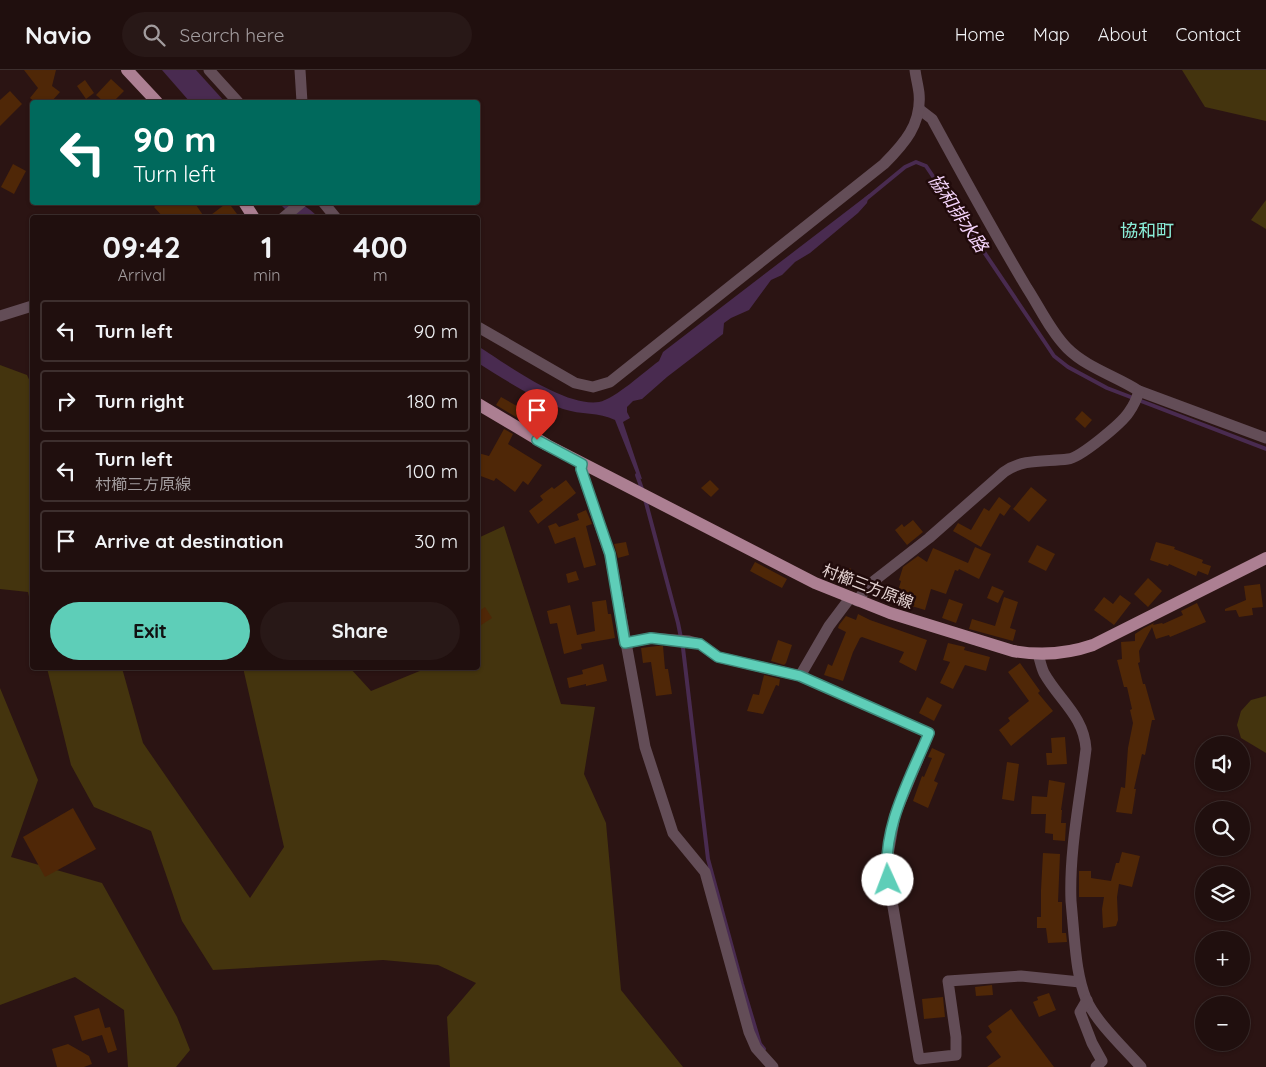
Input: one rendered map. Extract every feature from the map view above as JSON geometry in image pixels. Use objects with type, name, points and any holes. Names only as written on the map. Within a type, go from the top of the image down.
[{"type":"main road","points":[[127,70],[155,100]]},
{"type":"main road","name":"村櫛三方原線","points":[[480,405],[582,464],[790,572],[854,600],[890,613],[1003,648],[1038,654],[1064,653],[1093,645],[1266,558]]},
{"type":"street","points":[[210,70],[236,100]]},
{"type":"street","points":[[300,70],[302,100]]},
{"type":"street","points":[[480,328],[575,383],[593,388],[610,382],[859,185],[902,146],[911,132],[919,109],[919,92],[915,70]]},
{"type":"street","points":[[919,109],[932,119],[1016,269],[1060,340],[1084,361],[1124,381],[1137,397],[1266,438]]},
{"type":"street","points":[[287,215],[299,205]]},
{"type":"street","points":[[325,205],[334,215]]},
{"type":"street","points":[[0,316],[30,307]]},
{"type":"street","points":[[800,676],[829,626],[854,600],[876,579],[928,538],[1004,472],[1011,467],[1028,462],[1075,458],[1125,418],[1137,397]]},
{"type":"street","points":[[582,464],[581,469],[610,554],[645,747],[673,834],[705,872],[749,1032],[756,1048],[773,1067]]},
{"type":"street","points":[[625,643],[651,638],[689,641],[700,644],[718,657],[800,676],[929,733],[894,815],[886,866],[919,1059],[956,1055],[956,1037],[948,981],[1021,976],[1080,982]]},
{"type":"street","points":[[1038,654],[1044,672],[1074,715],[1085,735],[1086,749],[1073,853],[1071,900],[1075,952],[1080,982],[1087,1000],[1111,1034],[1141,1067]]},
{"type":"street","points":[[1087,1000],[1080,1012],[1092,1043],[1102,1061],[1096,1067]]},
{"type":"shaded area","points":[[162,70],[196,70],[223,100],[188,100]]},
{"type":"shaded area","points":[[1182,70],[1266,70],[1266,121],[1205,107]]},
{"type":"shaded area","points":[[869,194],[867,203],[858,213],[810,253],[795,262],[782,275],[771,280],[749,310],[724,323],[723,334],[667,377],[642,399],[633,401],[627,407],[630,418],[623,422],[642,479],[638,478],[615,420],[609,417],[570,411],[552,405],[480,364],[480,347],[519,373],[553,391],[585,402],[599,402],[613,396],[630,384],[659,361],[663,352]]},
{"type":"shaded area","points":[[1266,200],[1266,229],[1251,220]]},
{"type":"shaded area","points":[[281,205],[301,205],[316,215],[291,215]]},
{"type":"shaded area","points":[[0,365],[27,375],[30,382],[30,602],[28,592],[0,589]]},
{"type":"shaded area","points":[[504,526],[561,704],[595,707],[584,774],[606,823],[621,990],[683,1067],[450,1067],[447,1017],[476,983],[438,965],[383,960],[213,970],[182,921],[151,831],[94,807],[71,765],[47,670],[123,670],[143,743],[250,898],[284,847],[244,670],[352,670],[371,691],[422,670],[480,670],[480,537]]},
{"type":"shaded area","points":[[0,688],[38,780],[11,857],[102,883],[177,1017],[190,1050],[176,1067],[128,1067],[124,1010],[75,977],[0,1005]]},
{"type":"shaded area","points":[[1266,696],[1266,753],[1250,743],[1250,736],[1240,736],[1237,725],[1241,711],[1251,700]]},
{"type":"building","points":[[24,70],[56,70],[52,86],[60,92],[53,100],[32,100],[30,98],[38,88]]},
{"type":"building","points":[[111,79],[124,91],[115,100],[102,100],[96,95]]},
{"type":"building","points":[[85,80],[94,93],[86,99],[77,86]]},
{"type":"building","points":[[10,91],[22,104],[0,126],[0,100]]},
{"type":"building","points":[[13,164],[26,171],[14,194],[1,187]]},
{"type":"building","points":[[156,205],[196,205],[203,215],[161,215],[154,207]]},
{"type":"building","points":[[224,205],[230,205],[238,215],[211,215]]},
{"type":"building","points":[[501,397],[531,414],[526,423],[496,405]]},
{"type":"building","points":[[1082,411],[1092,420],[1085,428],[1075,419]]},
{"type":"building","points":[[504,429],[513,434],[508,444],[542,465],[528,485],[523,481],[515,492],[496,478],[494,481],[480,476],[480,454],[489,456]]},
{"type":"building","points":[[566,480],[576,493],[538,524],[529,511],[543,500],[540,496]]},
{"type":"building","points":[[710,480],[719,489],[711,497],[701,488]]},
{"type":"building","points":[[1031,487],[1047,500],[1029,522],[1013,509]]},
{"type":"building","points":[[999,497],[1011,506],[1004,516],[1000,513],[981,547],[953,531],[958,523],[971,530],[984,508],[989,511]]},
{"type":"building","points":[[586,510],[592,524],[586,526],[596,565],[584,568],[575,537],[555,544],[548,526],[556,523],[559,527],[579,520],[577,514]]},
{"type":"building","points":[[913,520],[923,532],[907,545],[895,530],[902,524],[904,527]]},
{"type":"building","points":[[626,542],[629,555],[618,558],[614,544]]},
{"type":"building","points":[[1156,542],[1175,547],[1174,549],[1203,560],[1202,563],[1211,566],[1208,575],[1198,571],[1196,576],[1169,564],[1168,566],[1150,560]]},
{"type":"building","points":[[1037,545],[1055,554],[1046,571],[1028,562]]},
{"type":"building","points":[[975,547],[991,554],[979,579],[959,569],[958,571],[955,570],[946,594],[931,589],[925,610],[895,601],[903,567],[918,556],[927,562],[933,548],[968,563]]},
{"type":"building","points":[[755,562],[787,579],[782,588],[750,571]]},
{"type":"building","points":[[850,568],[859,578],[849,586],[840,576]]},
{"type":"building","points":[[576,571],[579,580],[568,583],[566,574]]},
{"type":"building","points":[[1148,578],[1162,591],[1148,607],[1134,594]]},
{"type":"building","points":[[1260,584],[1263,607],[1252,608],[1253,615],[1239,617],[1236,610],[1225,611],[1225,609],[1246,600],[1244,586]]},
{"type":"building","points":[[992,586],[1004,591],[998,603],[987,598]]},
{"type":"building","points":[[1120,595],[1131,603],[1114,625],[1094,610],[1104,597],[1113,604]]},
{"type":"building","points":[[1004,597],[1018,602],[1010,628],[1016,630],[1013,641],[969,629],[972,619],[995,626]]},
{"type":"building","points":[[949,599],[963,604],[956,623],[942,618]]},
{"type":"building","points":[[606,600],[608,614],[611,614],[615,638],[581,644],[582,649],[564,654],[557,623],[550,624],[547,611],[570,605],[577,635],[595,631],[592,602]]},
{"type":"building","points":[[1197,603],[1206,622],[1170,637],[1169,635],[1156,639],[1152,627],[1139,651],[1140,662],[1138,663],[1155,720],[1152,720],[1145,755],[1142,754],[1134,789],[1136,789],[1132,814],[1116,812],[1121,787],[1125,788],[1128,748],[1133,723],[1127,687],[1124,687],[1117,660],[1122,659],[1121,642],[1135,641],[1135,634],[1144,628],[1154,623],[1153,625],[1163,624],[1183,615],[1181,611]]},
{"type":"building","points":[[485,607],[492,618],[480,626],[480,611]]},
{"type":"building","points":[[858,614],[927,640],[916,671],[899,662],[904,652],[862,637],[853,652],[843,681],[824,675],[828,664],[832,666],[846,632],[838,628],[839,625],[846,616],[856,620]]},
{"type":"building","points":[[778,640],[792,645],[784,665],[771,661]]},
{"type":"building","points":[[948,643],[965,647],[964,650],[990,657],[986,671],[965,665],[953,689],[940,683],[950,662],[943,660]]},
{"type":"building","points":[[663,646],[665,669],[668,669],[672,694],[656,696],[651,662],[643,663],[641,648]]},
{"type":"building","points":[[1020,663],[1040,691],[1038,693],[1053,711],[1011,746],[999,730],[1010,721],[1008,718],[1029,701],[1008,672]]},
{"type":"building","points":[[603,664],[607,681],[569,688],[567,678],[583,674],[582,670]]},
{"type":"building","points":[[764,675],[780,679],[779,686],[776,685],[763,714],[747,711],[753,694],[759,695]]},
{"type":"building","points":[[927,697],[942,705],[934,721],[919,713]]},
{"type":"building","points":[[1065,737],[1067,764],[1047,765],[1046,753],[1052,753],[1051,738]]},
{"type":"building","points":[[932,748],[945,754],[934,781],[938,783],[928,808],[913,801],[922,776],[924,777],[932,758],[928,757]]},
{"type":"building","points":[[1007,762],[1019,764],[1014,801],[1002,799]]},
{"type":"building","points":[[1049,780],[1065,783],[1061,823],[1066,823],[1065,841],[1053,840],[1053,834],[1045,833],[1046,814],[1031,814],[1032,796],[1047,797]]},
{"type":"building","points":[[73,808],[96,849],[45,877],[23,837]]},
{"type":"building","points":[[1122,852],[1140,856],[1132,887],[1119,884],[1117,897],[1118,920],[1116,926],[1103,928],[1102,909],[1104,897],[1079,897],[1079,871],[1091,871],[1091,878],[1111,881],[1116,863],[1119,863]]},
{"type":"building","points":[[1043,853],[1060,854],[1058,902],[1062,902],[1062,933],[1066,933],[1067,942],[1048,943],[1046,928],[1037,928],[1037,917],[1041,917]]},
{"type":"building","points":[[992,985],[993,995],[976,996],[975,987]]},
{"type":"building","points":[[1049,993],[1056,1010],[1039,1017],[1033,1002],[1038,1000],[1037,997]]},
{"type":"building","points":[[943,997],[945,1017],[924,1019],[922,999]]},
{"type":"building","points":[[99,1008],[105,1028],[110,1027],[117,1050],[108,1053],[102,1035],[82,1041],[74,1016]]},
{"type":"building","points":[[1011,1009],[1054,1067],[987,1067],[1001,1057],[986,1037],[992,1032],[988,1026]]},
{"type":"building","points":[[68,1044],[89,1056],[92,1064],[84,1067],[57,1067],[52,1049]]},
{"type":"waterway","name":"協和排水路","points":[[866,199],[905,167],[916,162],[926,166],[1054,356],[1068,367],[1107,388],[1266,449]]},
{"type":"waterway","points":[[637,475],[642,489]]},
{"type":"waterway","points":[[645,499],[683,648],[708,859],[742,984],[760,1044],[764,1049]]},
{"type":"district","name":"協和町","points":[[1147,231]]},
{"type":"route","points":[[537,440],[582,464],[581,469],[610,554],[625,643],[651,638],[689,641],[700,644],[718,657],[800,676],[929,733],[894,815],[886,866],[888,880]]}]
